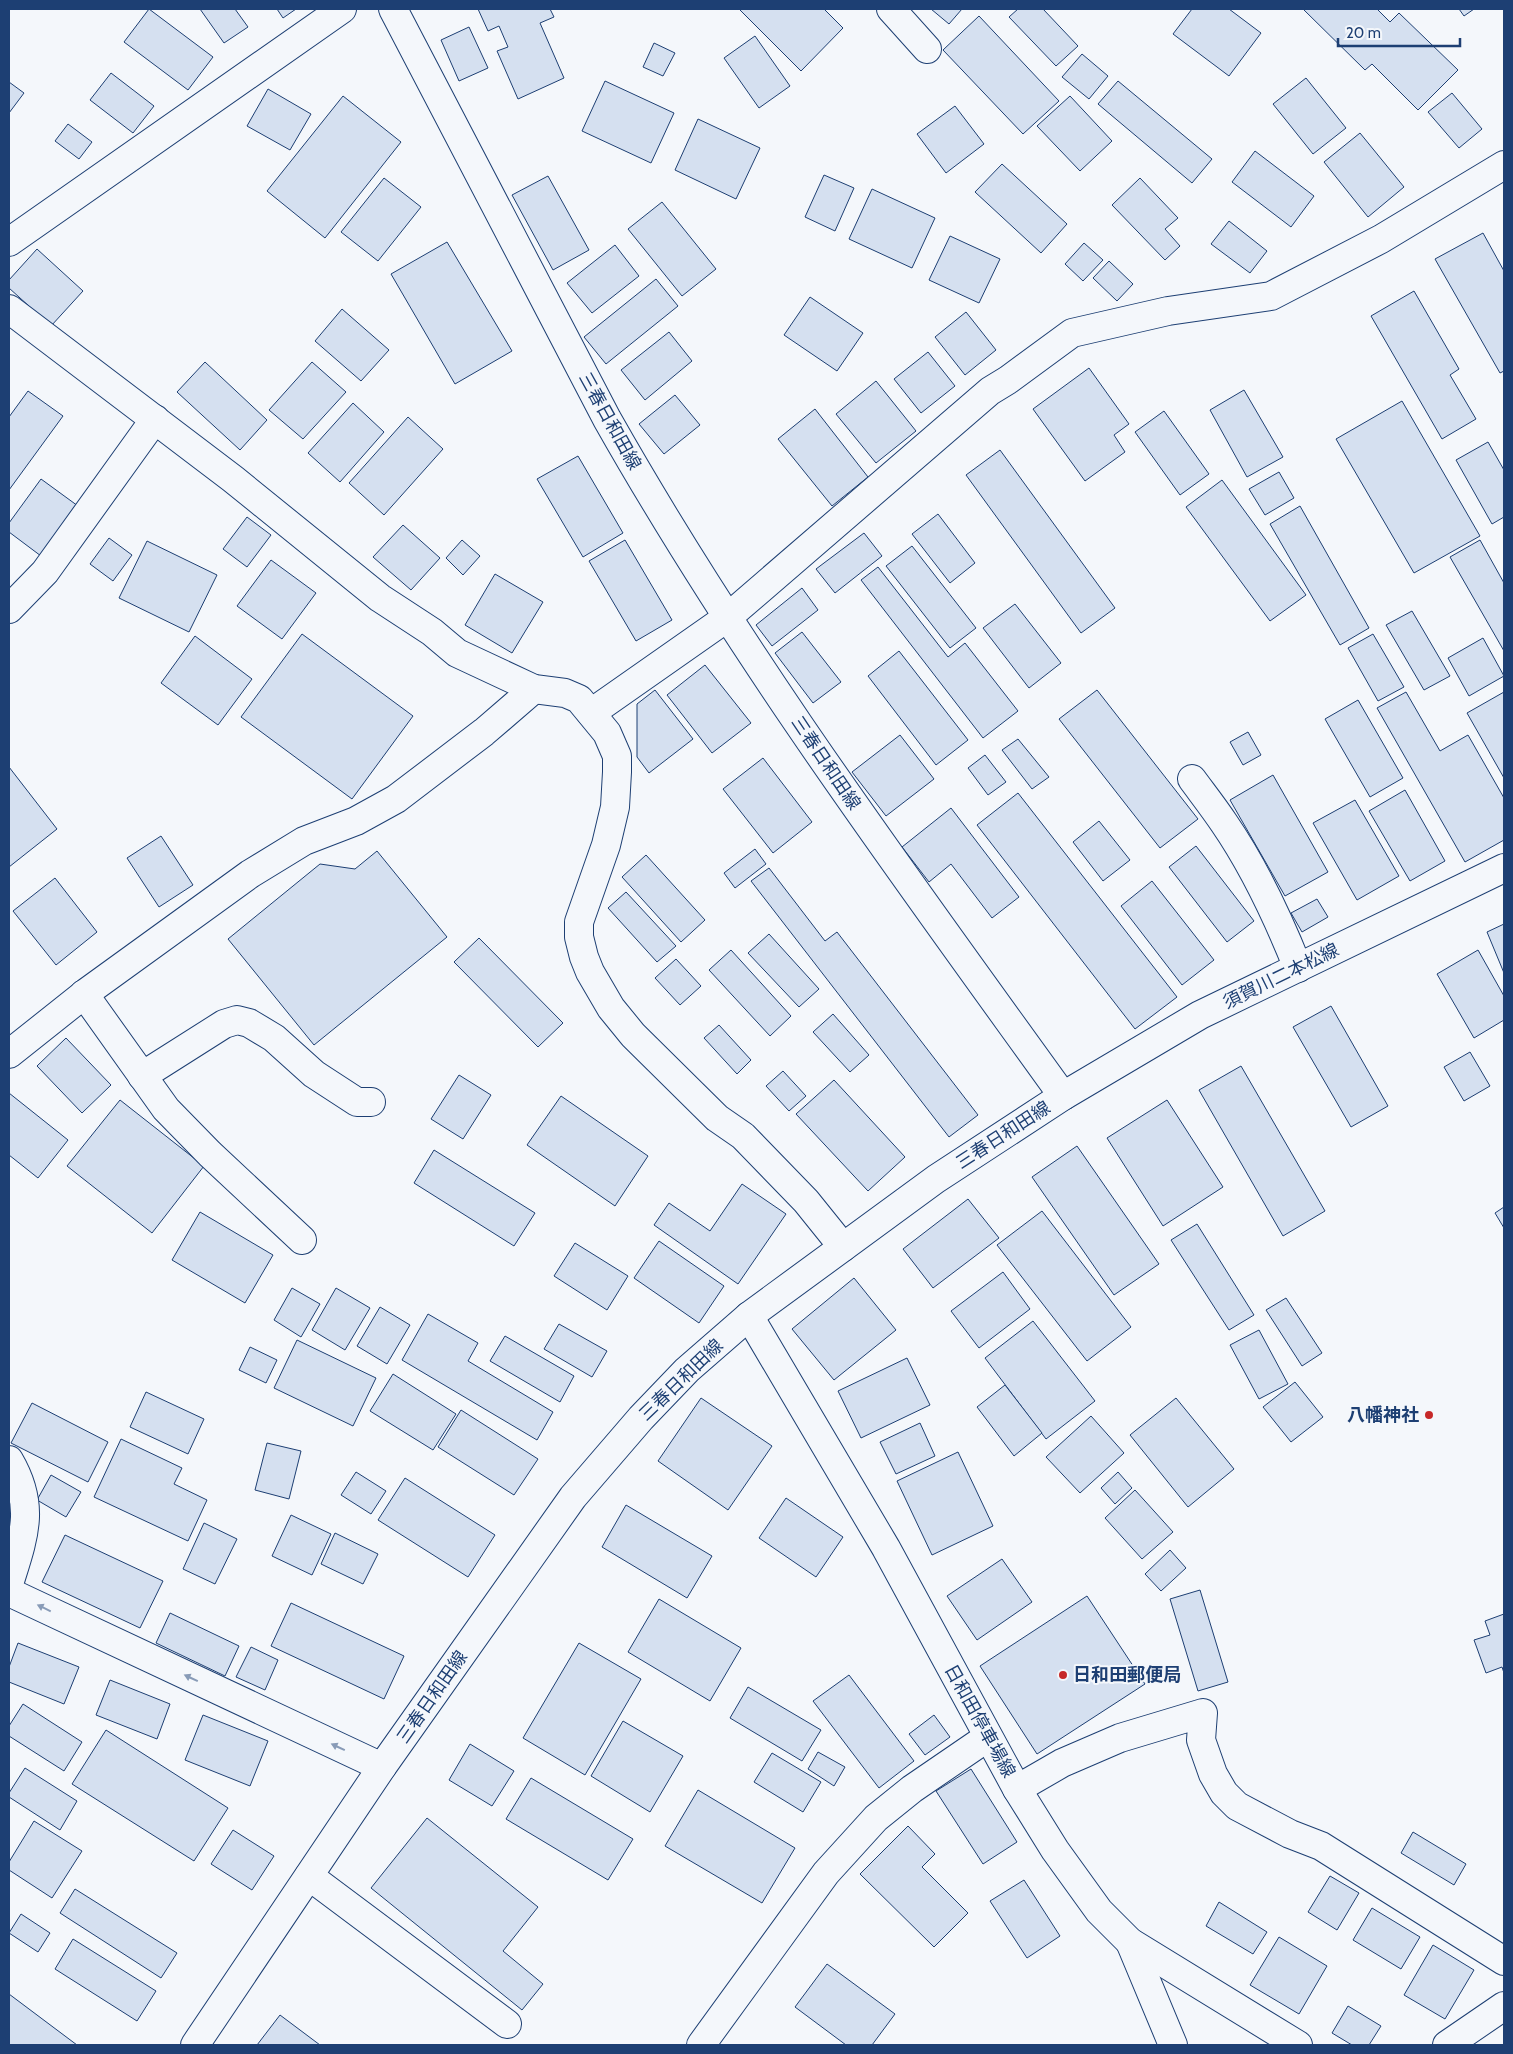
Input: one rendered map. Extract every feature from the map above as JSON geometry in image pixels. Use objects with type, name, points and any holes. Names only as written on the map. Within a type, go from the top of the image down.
[{"type":"street","points":[[9,242],[342,9]]},
{"type":"street","name":"三春日和田線","points":[[195,2045],[382,1767],[573,1497],[641,1418],[687,1370],[749,1316],[936,1179],[1063,1096],[863,818],[728,617],[633,464],[607,419],[394,9]]},
{"type":"street","points":[[891,9],[927,49]]},
{"type":"street","points":[[590,713],[728,617],[990,390],[1008,380],[1072,333],[1168,311],[1271,296],[1381,239],[1504,165]]},
{"type":"street","points":[[9,309],[233,479],[380,598],[432,632],[457,653],[534,689],[566,693],[579,700],[607,733],[616,756],[617,772],[614,807],[606,845],[579,922],[582,950],[590,972],[611,1008],[633,1035],[717,1118],[742,1136],[806,1201],[844,1247]]},
{"type":"street","points":[[9,609],[45,572],[155,419]]},
{"type":"street","points":[[9,1054],[84,994],[250,874],[304,841],[356,821],[396,799],[484,732],[534,689]]},
{"type":"street","points":[[1192,779],[1225,824],[1256,876],[1298,968]]},
{"type":"street","name":"須賀川二本松線","points":[[1063,1096],[1200,1015],[1504,868]]},
{"type":"street","points":[[84,994],[166,1109],[210,1154],[302,1240]]},
{"type":"street","points":[[142,1076],[224,1024],[237,1020],[249,1023],[274,1038],[314,1074],[357,1102],[371,1102]]},
{"type":"street","name":"日和田停車場線","points":[[749,1316],[886,1548],[1018,1789],[1055,1850],[1099,1911],[1130,1942],[1298,2045]]},
{"type":"street","points":[[9,1460],[22,1489],[26,1525],[9,1584]]},
{"type":"street","points":[[9,1592],[382,1767]]},
{"type":"street","points":[[1018,1789],[1062,1763],[1120,1738],[1203,1713],[1201,1740],[1210,1766],[1224,1792],[1237,1806],[1290,1834],[1321,1846],[1504,1961]]},
{"type":"street","points":[[701,2045],[826,1873],[876,1818],[912,1789],[988,1737]]},
{"type":"street","points":[[309,1876],[507,2024]]},
{"type":"street","points":[[1130,1942],[1173,2045]]},
{"type":"street","points":[[1447,2045],[1504,2006]]},
{"type":"building","points":[[149,9],[213,57],[188,90],[124,42]]},
{"type":"building","points":[[200,9],[235,9],[248,27],[224,43]]},
{"type":"building","points":[[277,9],[296,9],[283,18]]},
{"type":"building","points":[[478,9],[550,9],[554,17],[540,23],[564,78],[518,99],[497,51],[508,47],[499,26],[488,31]]},
{"type":"building","points":[[824,9],[843,28],[801,71],[740,10]]},
{"type":"building","points":[[931,9],[962,9],[949,24]]},
{"type":"building","points":[[1018,9],[1043,9],[1078,46],[1056,66],[1009,17]]},
{"type":"building","points":[[1192,9],[1229,9],[1261,33],[1229,76],[1173,34]]},
{"type":"building","points":[[1303,9],[1377,9],[1390,22],[1399,13],[1458,70],[1418,110],[1372,64],[1365,70]]},
{"type":"building","points":[[1459,9],[1474,9],[1464,16]]},
{"type":"building","points":[[979,16],[1059,101],[1023,134],[943,50]]},
{"type":"building","points":[[469,27],[488,68],[459,81],[441,40]]},
{"type":"building","points":[[755,36],[790,86],[759,108],[724,58]]},
{"type":"building","points":[[654,43],[675,53],[663,76],[643,67]]},
{"type":"building","points":[[1082,54],[1108,76],[1089,99],[1062,77]]},
{"type":"building","points":[[111,73],[154,106],[133,133],[90,100]]},
{"type":"building","points":[[1306,78],[1346,128],[1313,154],[1273,104]]},
{"type":"building","points":[[605,81],[674,113],[651,163],[582,131]]},
{"type":"building","points":[[1118,81],[1212,159],[1192,183],[1098,104]]},
{"type":"building","points":[[9,82],[24,93],[9,113]]},
{"type":"building","points":[[268,89],[311,114],[290,150],[247,126]]},
{"type":"building","points":[[1452,93],[1482,129],[1459,148],[1428,112]]},
{"type":"building","points":[[343,96],[401,142],[325,238],[267,191]]},
{"type":"building","points":[[1070,96],[1112,141],[1080,171],[1037,126]]},
{"type":"building","points":[[955,106],[984,144],[946,173],[917,134]]},
{"type":"building","points":[[698,119],[760,148],[736,199],[675,170]]},
{"type":"building","points":[[68,124],[92,142],[79,159],[55,141]]},
{"type":"building","points":[[1360,133],[1404,187],[1368,217],[1324,162]]},
{"type":"building","points":[[1255,151],[1314,196],[1291,227],[1232,182]]},
{"type":"building","points":[[1002,164],[1067,224],[1041,253],[975,192]]},
{"type":"building","points":[[824,175],[854,188],[835,231],[805,217]]},
{"type":"building","points":[[548,176],[589,250],[553,270],[512,195]]},
{"type":"building","points":[[384,178],[421,207],[378,261],[341,232]]},
{"type":"building","points":[[1140,178],[1178,218],[1165,229],[1180,246],[1165,260],[1112,205]]},
{"type":"building","points":[[872,189],[935,218],[912,268],[849,239]]},
{"type":"building","points":[[662,202],[716,269],[682,296],[628,229]]},
{"type":"building","points":[[1229,221],[1267,251],[1250,273],[1211,244]]},
{"type":"building","points":[[1483,233],[1504,271],[1504,371],[1500,373],[1435,259]]},
{"type":"building","points":[[950,236],[1000,259],[979,303],[929,280]]},
{"type":"building","points":[[447,242],[512,351],[455,384],[391,274]]},
{"type":"building","points":[[1084,243],[1103,260],[1083,281],[1065,264]]},
{"type":"building","points":[[615,245],[639,276],[592,313],[567,283]]},
{"type":"building","points":[[37,249],[83,291],[51,326],[9,288],[9,280]]},
{"type":"building","points":[[1109,261],[1133,284],[1117,301],[1093,278]]},
{"type":"building","points":[[656,279],[678,306],[606,364],[584,337]]},
{"type":"building","points":[[1414,291],[1459,369],[1450,375],[1476,419],[1442,439],[1371,316]]},
{"type":"building","points":[[810,297],[863,333],[837,371],[784,335]]},
{"type":"building","points":[[342,309],[389,350],[361,381],[315,341]]},
{"type":"building","points":[[966,312],[996,350],[965,375],[935,337]]},
{"type":"building","points":[[669,332],[692,361],[645,400],[621,370]]},
{"type":"building","points":[[928,352],[955,386],[921,413],[894,379]]},
{"type":"building","points":[[205,362],[267,420],[240,450],[177,392]]},
{"type":"building","points":[[312,362],[346,392],[303,439],[269,410]]},
{"type":"building","points":[[1089,368],[1129,424],[1114,435],[1125,452],[1085,481],[1033,409]]},
{"type":"building","points":[[876,381],[916,431],[876,463],[836,414]]},
{"type":"building","points":[[1244,390],[1283,457],[1247,477],[1210,410]]},
{"type":"building","points":[[28,391],[63,416],[9,490],[9,417]]},
{"type":"building","points":[[675,395],[700,425],[664,454],[639,424]]},
{"type":"building","points":[[1402,401],[1480,536],[1414,573],[1336,439]]},
{"type":"building","points":[[353,403],[384,432],[340,482],[308,453]]},
{"type":"building","points":[[815,409],[868,477],[832,506],[778,439]]},
{"type":"building","points":[[1164,411],[1209,474],[1180,495],[1135,432]]},
{"type":"building","points":[[408,417],[443,449],[384,515],[349,483]]},
{"type":"building","points":[[1488,442],[1504,470],[1504,517],[1492,524],[1456,460]]},
{"type":"building","points":[[1000,450],[1115,608],[1081,633],[966,475]]},
{"type":"building","points":[[578,456],[623,533],[583,557],[537,479]]},
{"type":"building","points":[[1279,472],[1294,498],[1265,515],[1249,489]]},
{"type":"building","points":[[41,479],[78,506],[41,556],[9,532],[9,523]]},
{"type":"building","points":[[1222,480],[1306,595],[1270,621],[1186,507]]},
{"type":"building","points":[[1300,506],[1369,628],[1340,645],[1270,524]]},
{"type":"building","points":[[938,514],[975,563],[950,583],[912,534]]},
{"type":"building","points":[[247,517],[271,535],[247,567],[223,549]]},
{"type":"building","points":[[403,525],[440,558],[411,590],[373,557]]},
{"type":"building","points":[[864,533],[882,556],[835,593],[816,569]]},
{"type":"building","points":[[109,538],[132,555],[113,581],[90,564]]},
{"type":"building","points":[[462,540],[480,556],[463,575],[446,558]]},
{"type":"building","points":[[625,540],[672,620],[636,641],[589,561]]},
{"type":"building","points":[[1480,540],[1504,583],[1504,651],[1450,557]]},
{"type":"building","points":[[147,541],[217,575],[189,632],[119,598]]},
{"type":"building","points":[[912,546],[976,628],[950,648],[886,566]]},
{"type":"building","points":[[271,560],[316,593],[282,639],[237,606]]},
{"type":"building","points":[[878,567],[948,657],[965,643],[1018,711],[983,738],[861,580]]},
{"type":"building","points":[[495,574],[543,602],[512,653],[465,625]]},
{"type":"building","points":[[802,588],[818,610],[772,646],[756,625]]},
{"type":"building","points":[[1015,604],[1061,663],[1029,688],[983,628]]},
{"type":"building","points":[[1412,611],[1450,676],[1424,690],[1386,625]]},
{"type":"building","points":[[802,632],[841,682],[813,703],[775,653]]},
{"type":"building","points":[[302,634],[413,716],[352,799],[241,717]]},
{"type":"building","points":[[1373,634],[1404,687],[1378,701],[1348,648]]},
{"type":"building","points":[[195,636],[252,679],[218,725],[161,683]]},
{"type":"building","points":[[1483,638],[1504,676],[1469,696],[1448,658]]},
{"type":"building","points":[[899,651],[968,740],[936,765],[868,676]]},
{"type":"building","points":[[705,665],[751,723],[712,753],[667,695]]},
{"type":"building","points":[[655,690],[693,739],[649,773],[637,757],[637,704]]},
{"type":"building","points":[[1097,690],[1198,819],[1160,848],[1059,719]]},
{"type":"building","points":[[1406,692],[1440,751],[1468,735],[1504,798],[1504,840],[1465,862],[1377,708]]},
{"type":"building","points":[[1504,692],[1504,778],[1467,713]]},
{"type":"building","points":[[1358,700],[1403,778],[1370,797],[1325,719]]},
{"type":"building","points":[[1248,732],[1261,755],[1243,765],[1230,742]]},
{"type":"building","points":[[900,735],[934,779],[886,816],[852,772]]},
{"type":"building","points":[[1018,739],[1049,777],[1032,789],[1002,750]]},
{"type":"building","points":[[985,755],[1006,782],[988,795],[968,768]]},
{"type":"building","points":[[763,758],[812,822],[773,853],[723,789]]},
{"type":"building","points":[[9,767],[57,829],[9,867]]},
{"type":"building","points":[[1273,775],[1328,872],[1285,896],[1230,800]]},
{"type":"building","points":[[1405,790],[1445,861],[1410,881],[1369,811]]},
{"type":"building","points":[[1018,793],[1177,997],[1135,1029],[977,825]]},
{"type":"building","points":[[1355,800],[1399,876],[1357,900],[1313,823]]},
{"type":"building","points":[[951,808],[1019,897],[992,918],[951,864],[929,882],[902,847]]},
{"type":"building","points":[[1099,821],[1130,860],[1103,881],[1073,842]]},
{"type":"building","points":[[161,836],[193,885],[159,907],[127,858]]},
{"type":"building","points":[[1196,846],[1254,921],[1227,942],[1169,867]]},
{"type":"building","points":[[755,849],[766,864],[735,888],[724,873]]},
{"type":"building","points":[[377,851],[447,937],[314,1045],[228,939],[320,864],[355,869]]},
{"type":"building","points":[[646,855],[705,920],[681,942],[622,877]]},
{"type":"building","points":[[769,868],[825,941],[837,932],[978,1115],[949,1137],[751,881]]},
{"type":"building","points":[[55,878],[97,932],[56,965],[13,911]]},
{"type":"building","points":[[1152,881],[1214,960],[1182,985],[1121,906]]},
{"type":"building","points":[[626,892],[676,946],[657,962],[608,908]]},
{"type":"building","points":[[1317,899],[1328,917],[1302,932],[1291,913]]},
{"type":"building","points":[[1504,924],[1504,973],[1487,932]]},
{"type":"building","points":[[769,934],[819,989],[799,1007],[748,953]]},
{"type":"building","points":[[479,938],[563,1023],[538,1047],[454,962]]},
{"type":"building","points":[[731,950],[791,1016],[770,1036],[709,970]]},
{"type":"building","points":[[1478,950],[1504,996],[1504,1020],[1474,1038],[1437,974]]},
{"type":"building","points":[[676,959],[701,986],[680,1005],[655,978]]},
{"type":"building","points":[[1331,1006],[1388,1106],[1351,1127],[1293,1027]]},
{"type":"building","points":[[833,1014],[869,1055],[850,1072],[813,1032]]},
{"type":"building","points":[[719,1025],[751,1060],[737,1074],[704,1038]]},
{"type":"building","points":[[66,1038],[111,1085],[82,1113],[37,1066]]},
{"type":"building","points":[[1470,1052],[1490,1086],[1464,1101],[1444,1067]]},
{"type":"building","points":[[1241,1066],[1325,1211],[1283,1236],[1199,1090]]},
{"type":"building","points":[[783,1071],[806,1096],[789,1111],[766,1086]]},
{"type":"building","points":[[459,1075],[491,1095],[463,1139],[431,1119]]},
{"type":"building","points":[[834,1080],[905,1157],[868,1191],[796,1114]]},
{"type":"building","points":[[9,1093],[68,1140],[38,1178],[9,1155]]},
{"type":"building","points":[[561,1096],[648,1156],[615,1206],[527,1145]]},
{"type":"building","points":[[120,1100],[204,1166],[152,1233],[67,1166]]},
{"type":"building","points":[[1167,1100],[1223,1187],[1163,1226],[1107,1138]]},
{"type":"building","points":[[1077,1146],[1159,1264],[1114,1295],[1032,1177]]},
{"type":"building","points":[[434,1150],[535,1213],[514,1246],[414,1183]]},
{"type":"building","points":[[742,1184],[786,1214],[738,1284],[654,1225],[669,1203],[710,1231]]},
{"type":"building","points":[[968,1199],[999,1238],[933,1288],[903,1249]]},
{"type":"building","points":[[1504,1207],[1504,1228],[1495,1213]]},
{"type":"building","points":[[1042,1211],[1131,1327],[1087,1361],[997,1245]]},
{"type":"building","points":[[200,1212],[273,1255],[245,1303],[172,1260]]},
{"type":"building","points":[[1197,1224],[1254,1315],[1229,1330],[1171,1240]]},
{"type":"building","points":[[659,1241],[724,1286],[699,1323],[634,1278]]},
{"type":"building","points":[[575,1243],[628,1276],[607,1310],[554,1276]]},
{"type":"building","points":[[1003,1272],[1030,1309],[979,1348],[951,1311]]},
{"type":"building","points":[[854,1278],[896,1330],[834,1380],[792,1329]]},
{"type":"building","points":[[292,1288],[320,1304],[301,1337],[274,1320]]},
{"type":"building","points":[[336,1288],[370,1308],[345,1350],[312,1330]]},
{"type":"building","points":[[1286,1298],[1322,1353],[1302,1366],[1266,1310]]},
{"type":"building","points":[[380,1307],[410,1325],[387,1364],[357,1346]]},
{"type":"building","points":[[428,1314],[478,1343],[468,1361],[553,1412],[537,1440],[402,1360]]},
{"type":"building","points":[[1033,1321],[1095,1401],[1046,1439],[985,1358]]},
{"type":"building","points":[[559,1324],[607,1351],[592,1377],[544,1349]]},
{"type":"building","points":[[1259,1330],[1288,1384],[1259,1399],[1230,1345]]},
{"type":"building","points":[[505,1336],[574,1376],[560,1402],[490,1361]]},
{"type":"building","points":[[297,1340],[376,1378],[353,1426],[274,1388]]},
{"type":"building","points":[[250,1347],[277,1360],[266,1383],[239,1370]]},
{"type":"building","points":[[907,1358],[930,1405],[861,1438],[838,1391]]},
{"type":"building","points":[[393,1374],[456,1414],[433,1450],[370,1411]]},
{"type":"building","points":[[1295,1382],[1323,1417],[1291,1442],[1263,1407]]},
{"type":"building","points":[[1005,1385],[1042,1433],[1014,1456],[977,1407]]},
{"type":"building","points":[[146,1392],[204,1419],[188,1454],[130,1427]]},
{"type":"building","points":[[701,1398],[772,1446],[728,1510],[658,1461]]},
{"type":"building","points":[[1176,1398],[1234,1469],[1188,1507],[1130,1435]]},
{"type":"building","points":[[32,1403],[108,1442],[88,1482],[11,1443]]},
{"type":"building","points":[[461,1410],[538,1459],[514,1495],[438,1447]]},
{"type":"building","points":[[1091,1416],[1124,1453],[1080,1493],[1046,1457]]},
{"type":"building","points":[[920,1423],[935,1456],[896,1474],[880,1442]]},
{"type":"building","points":[[121,1439],[182,1468],[174,1484],[207,1500],[188,1541],[94,1497]]},
{"type":"building","points":[[267,1443],[301,1451],[289,1499],[255,1490]]},
{"type":"building","points":[[958,1452],[993,1526],[932,1555],[897,1481]]},
{"type":"building","points":[[356,1472],[386,1491],[371,1514],[341,1495]]},
{"type":"building","points":[[1118,1472],[1132,1488],[1115,1504],[1101,1488]]},
{"type":"building","points":[[51,1475],[81,1492],[66,1517],[37,1500]]},
{"type":"building","points":[[405,1478],[495,1535],[468,1577],[378,1520]]},
{"type":"building","points":[[1135,1490],[1173,1532],[1142,1559],[1105,1518]]},
{"type":"building","points":[[786,1498],[843,1537],[816,1577],[759,1538]]},
{"type":"building","points":[[626,1505],[712,1556],[687,1598],[602,1547]]},
{"type":"building","points":[[291,1515],[331,1534],[312,1575],[272,1556]]},
{"type":"building","points":[[204,1523],[237,1539],[215,1584],[183,1569]]},
{"type":"building","points":[[335,1533],[378,1554],[363,1584],[321,1564]]},
{"type":"building","points":[[65,1535],[163,1581],[140,1628],[42,1582]]},
{"type":"building","points":[[1170,1550],[1186,1568],[1161,1591],[1145,1574]]},
{"type":"building","points":[[1002,1559],[1032,1602],[977,1640],[947,1596]]},
{"type":"building","points":[[1200,1590],[1228,1682],[1198,1691],[1170,1599]]},
{"type":"building","points":[[1087,1596],[1145,1684],[1037,1754],[980,1666]]},
{"type":"building","points":[[659,1599],[741,1648],[710,1701],[628,1652]]},
{"type":"building","points":[[291,1603],[404,1656],[384,1699],[271,1646]]},
{"type":"building","points":[[170,1613],[239,1646],[225,1676],[156,1643]]},
{"type":"building","points":[[1504,1614],[1504,1673],[1502,1667],[1486,1673],[1474,1640],[1490,1635],[1485,1621]]},
{"type":"building","points":[[18,1643],[79,1667],[64,1704],[9,1682],[9,1667]]},
{"type":"building","points":[[579,1643],[641,1679],[585,1775],[523,1738]]},
{"type":"building","points":[[251,1647],[278,1660],[265,1690],[236,1677]]},
{"type":"building","points":[[849,1675],[914,1761],[879,1788],[813,1701]]},
{"type":"building","points":[[110,1680],[170,1704],[157,1739],[96,1715]]},
{"type":"building","points":[[748,1687],[821,1730],[802,1761],[730,1718]]},
{"type":"building","points":[[23,1704],[82,1742],[64,1771],[9,1736],[9,1726]]},
{"type":"building","points":[[203,1715],[268,1741],[250,1786],[185,1760]]},
{"type":"building","points":[[934,1715],[950,1737],[925,1755],[909,1734]]},
{"type":"building","points":[[623,1721],[683,1756],[650,1812],[591,1776]]},
{"type":"building","points":[[106,1730],[228,1808],[194,1861],[72,1784]]},
{"type":"building","points":[[470,1744],[514,1771],[492,1806],[449,1780]]},
{"type":"building","points":[[818,1752],[845,1767],[834,1786],[808,1769]]},
{"type":"building","points":[[772,1753],[821,1782],[803,1812],[754,1782]]},
{"type":"building","points":[[25,1768],[77,1801],[60,1830],[9,1797],[9,1793]]},
{"type":"building","points":[[971,1769],[1017,1842],[983,1864],[936,1791]]},
{"type":"building","points":[[531,1778],[633,1839],[608,1880],[506,1819]]},
{"type":"building","points":[[698,1790],[795,1848],[762,1903],[665,1846]]},
{"type":"building","points":[[427,1818],[538,1907],[503,1951],[543,1984],[522,2010],[371,1888]]},
{"type":"building","points":[[34,1821],[82,1851],[52,1898],[9,1870],[9,1862]]},
{"type":"building","points":[[908,1826],[935,1854],[922,1867],[968,1913],[934,1947],[860,1874]]},
{"type":"building","points":[[233,1830],[274,1856],[252,1890],[211,1864]]},
{"type":"building","points":[[1413,1832],[1466,1864],[1454,1885],[1401,1853]]},
{"type":"building","points":[[1330,1876],[1359,1893],[1337,1930],[1308,1912]]},
{"type":"building","points":[[1024,1880],[1060,1936],[1027,1958],[990,1901]]},
{"type":"building","points":[[75,1889],[177,1953],[161,1978],[60,1913]]},
{"type":"building","points":[[1219,1902],[1267,1932],[1253,1954],[1206,1926]]},
{"type":"building","points":[[1372,1908],[1420,1937],[1401,1969],[1353,1940]]},
{"type":"building","points":[[21,1914],[50,1933],[38,1952],[9,1933]]},
{"type":"building","points":[[1279,1937],[1327,1966],[1299,2014],[1250,1985]]},
{"type":"building","points":[[73,1939],[156,1991],[137,2021],[55,1969]]},
{"type":"building","points":[[1433,1945],[1474,1970],[1445,2019],[1404,1995]]},
{"type":"building","points":[[827,1964],[895,2014],[872,2045],[846,2045],[795,2007]]},
{"type":"building","points":[[9,1994],[77,2045],[9,2045]]},
{"type":"building","points":[[1348,2006],[1381,2026],[1369,2045],[1352,2045],[1332,2033]]},
{"type":"building","points":[[280,2015],[320,2045],[257,2045]]},
{"type":"place","name":"八幡神社","points":[[1429,1415]]},
{"type":"place","name":"日和田郵便局","points":[[1063,1675]]}]
